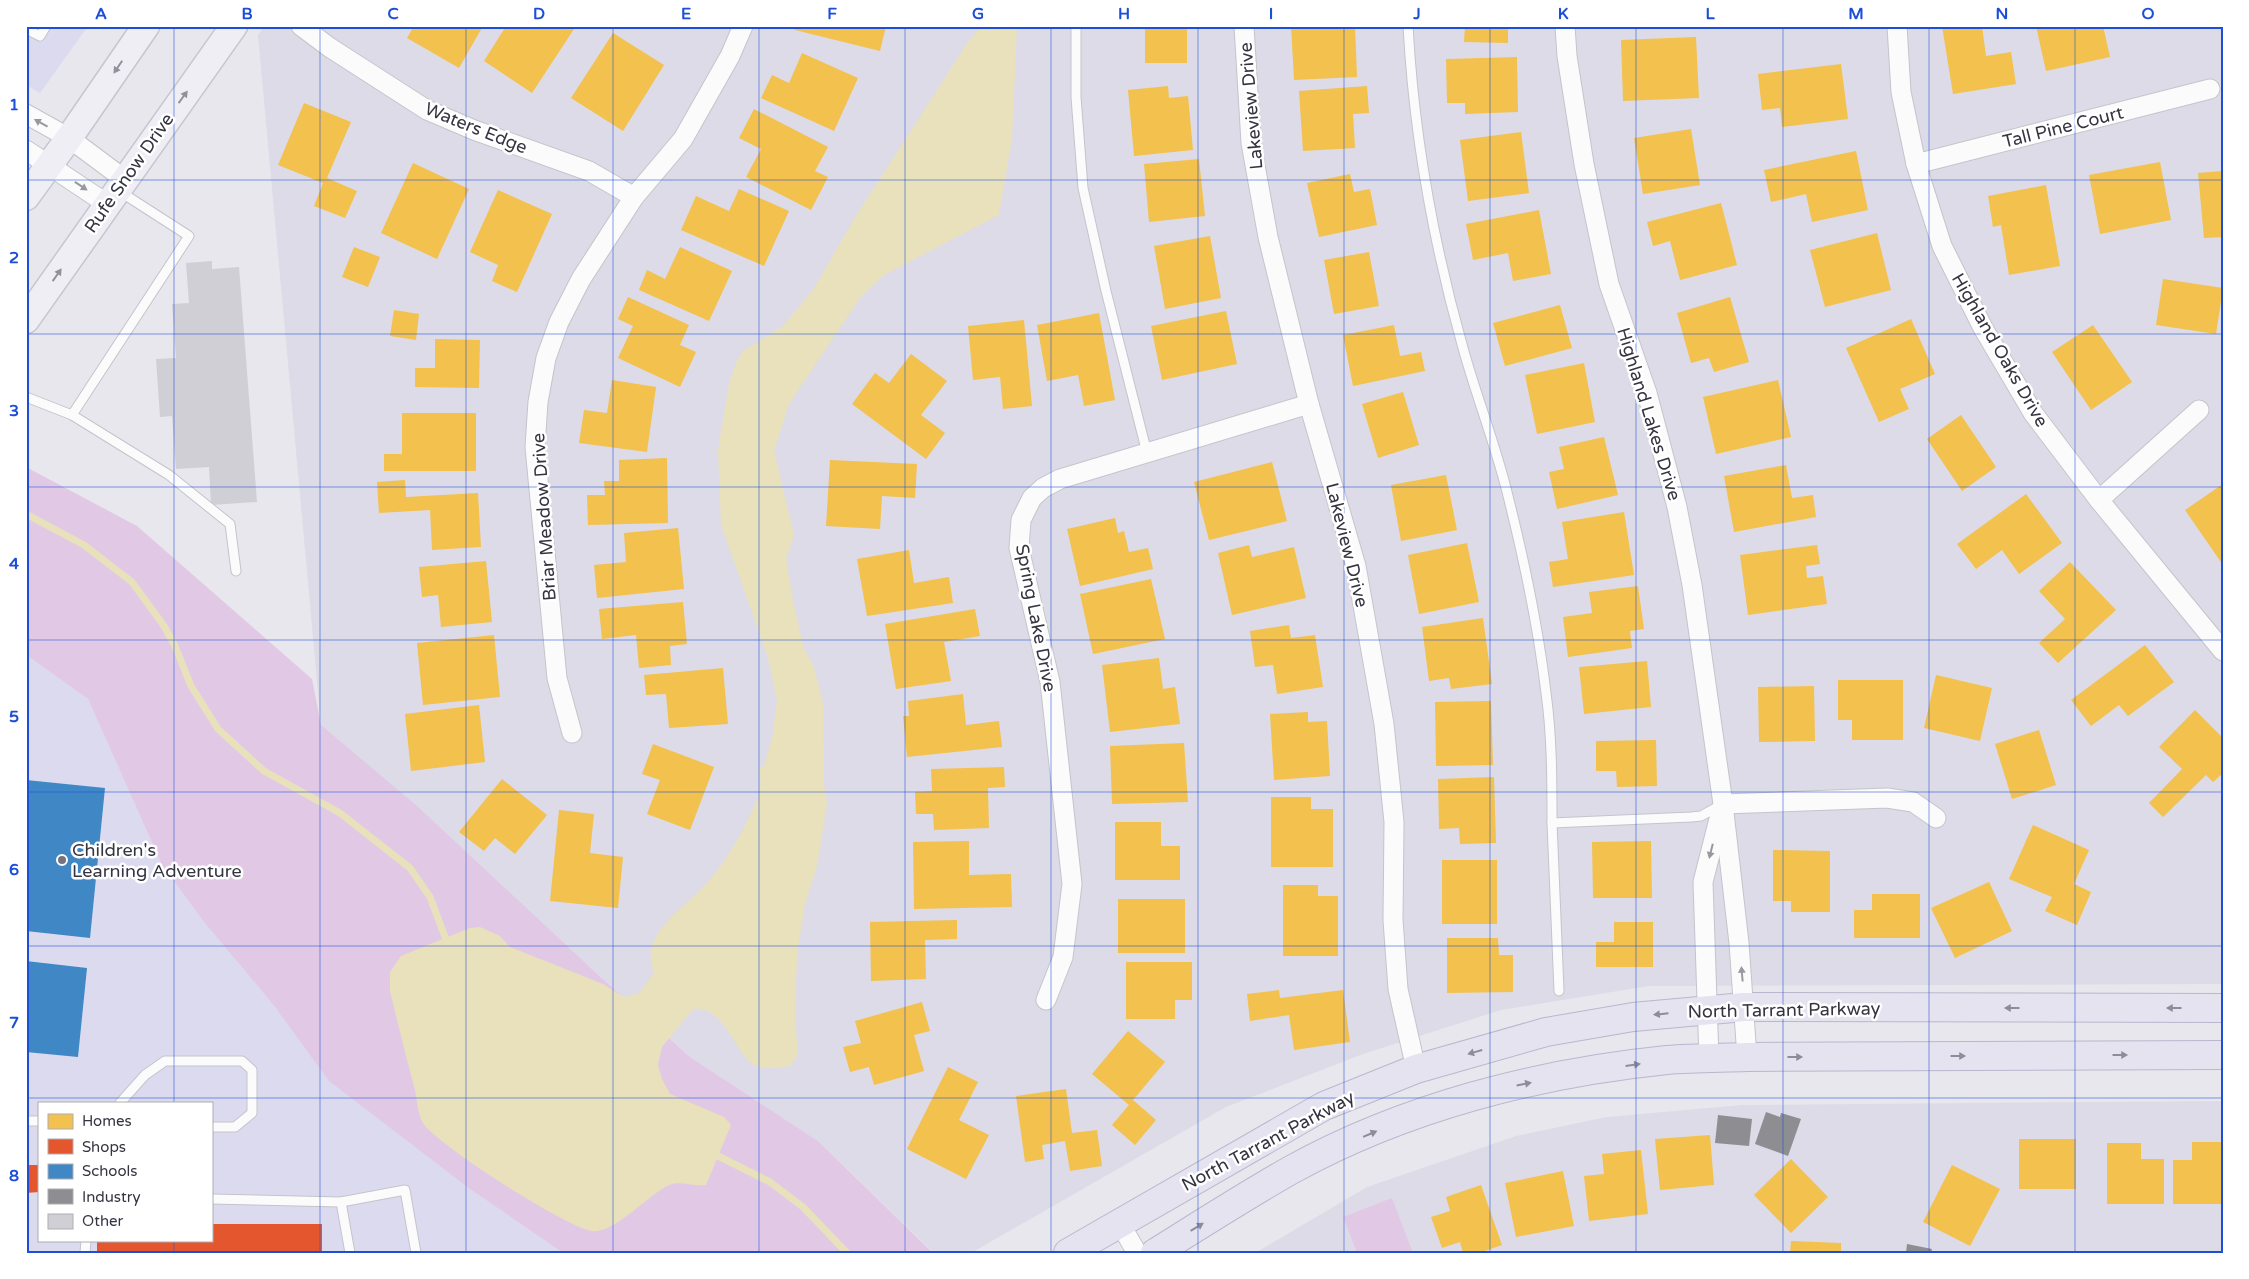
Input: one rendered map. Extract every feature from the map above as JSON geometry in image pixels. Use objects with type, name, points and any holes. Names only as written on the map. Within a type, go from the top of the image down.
[{"type":"main road","points":[[26,197],[146,26]]},
{"type":"main road","name":"Rufe Snow Drive","points":[[26,320],[234,26]]},
{"type":"main road","name":"North Tarrant Parkway","points":[[1068,1253],[1096,1245],[1120,1222],[1324,1106],[1416,1069],[1546,1032],[1633,1017],[1744,1007],[2223,1008]]},
{"type":"main road","name":"North Tarrant Parkway","points":[[1155,1253],[1291,1170],[1385,1127],[1446,1105],[1515,1086],[1585,1072],[1668,1060],[1747,1057],[2223,1055]]},
{"type":"street","name":"Waters Edge","points":[[301,26],[329,47],[427,110],[474,130],[589,171],[634,198]]},
{"type":"street","name":"Briar Meadow Drive","points":[[572,733],[557,678],[535,447],[538,402],[546,358],[559,322],[581,279],[634,198],[683,139],[730,56],[743,26]]},
{"type":"street","name":"Lakeview Drive","points":[[1244,26],[1251,143],[1268,237],[1309,404],[1356,566],[1384,724],[1394,822],[1393,920],[1398,989],[1416,1069]]},
{"type":"street","name":"Highland Lakes Drive","points":[[1565,26],[1566,56],[1584,164],[1609,284],[1647,393],[1677,506],[1702,648],[1723,804],[1744,1007],[1747,1057]]},
{"type":"street","name":"Highland Oaks Drive","points":[[1897,26],[1901,92],[1916,164],[1942,246],[1983,328],[2033,413],[2100,500],[2223,651]]},
{"type":"street","name":"Tall Pine Court","points":[[1916,164],[2210,89]]},
{"type":"street","points":[[26,114],[69,138],[116,191]]},
{"type":"street","points":[[26,150],[49,165],[116,191]]},
{"type":"street","name":"Spring Lake Drive","points":[[1046,1000],[1063,957],[1072,884],[1050,682],[1019,548],[1021,520],[1032,498],[1043,488],[1060,479],[1309,404]]},
{"type":"street","points":[[2100,500],[2199,410]]},
{"type":"street","points":[[1723,804],[1887,798],[1913,802],[1936,818]]},
{"type":"street","name":"Highland Lakes Drive","points":[[1709,1059],[1703,882],[1723,804]]},
{"type":"street","points":[[1120,1222],[1137,1253]]},
{"type":"lane","points":[[26,29],[40,36],[46,26]]},
{"type":"lane","points":[[1076,26],[1076,97],[1083,188],[1108,300],[1147,453]]},
{"type":"lane","points":[[1408,26],[1414,107],[1422,172],[1436,239],[1463,348],[1506,489],[1535,625],[1546,694],[1559,991]]},
{"type":"lane","points":[[72,415],[188,236],[116,191]]},
{"type":"lane","points":[[26,397],[72,415],[169,475],[230,524],[236,571]]},
{"type":"lane","points":[[1552,823],[1684,818],[1701,816],[1723,804]]},
{"type":"lane","points":[[121,1102],[145,1075],[165,1061],[242,1061],[252,1070],[252,1114],[235,1127],[212,1127]]},
{"type":"lane","points":[[212,1199],[341,1202],[405,1190],[416,1253]]},
{"type":"lane","points":[[341,1202],[350,1253]]},
{"type":"shaded area","points":[[26,26],[88,26],[40,93],[26,85]]},
{"type":"shaded area","points":[[264,26],[2223,26],[2223,984],[1649,986],[1501,1010],[1363,1054],[1226,1107],[971,1253],[934,1253],[818,1141],[690,1057],[321,725],[258,35]]},
{"type":"shaded area","points":[[982,26],[1017,26],[1012,138],[999,215],[884,275],[860,298],[789,404],[774,451],[794,535],[786,559],[794,606],[804,649],[814,667],[823,704],[824,785],[827,803],[817,866],[805,904],[797,955],[795,1015],[798,1055],[790,1066],[769,1068],[756,1066],[749,1061],[722,1023],[714,1015],[704,1010],[693,1009],[662,1047],[658,1065],[662,1079],[670,1094],[724,1117],[731,1125],[706,1185],[677,1183],[669,1185],[610,1226],[592,1231],[557,1216],[503,1184],[452,1149],[433,1134],[423,1123],[390,991],[390,972],[401,956],[470,928],[480,927],[500,936],[510,947],[603,984],[624,997],[639,993],[654,973],[651,950],[657,935],[669,920],[704,886],[730,852],[758,798],[760,774],[758,768],[764,766],[772,738],[777,701],[768,658],[721,525],[718,450],[729,384],[736,362],[743,351],[783,326],[813,290],[854,219],[968,42]]},
{"type":"shaded area","points":[[26,467],[137,526],[312,679],[321,725],[417,806],[593,970],[690,1057],[818,1141],[933,1253],[563,1253],[470,1189],[329,1081],[275,1007],[204,922],[162,865],[88,699],[26,655]]},
{"type":"shaded area","points":[[26,655],[88,699],[162,865],[204,922],[275,1007],[470,1189],[563,1253],[26,1253]]},
{"type":"shaded area","points":[[2223,1101],[2223,1253],[1255,1253],[1367,1187],[1516,1136],[1607,1117],[1742,1105]]},
{"type":"shaded area","points":[[1392,1198],[1413,1253],[1357,1253],[1343,1217]]},
{"type":"building: Homes","points":[[414,26],[483,26],[459,68],[407,38]]},
{"type":"building: Homes","points":[[506,26],[569,26],[574,29],[532,93],[484,61]]},
{"type":"building: Homes","points":[[795,26],[886,26],[880,51],[795,30]]},
{"type":"building: Homes","points":[[1145,26],[1187,26],[1187,63],[1145,63]]},
{"type":"building: Homes","points":[[1291,26],[1355,26],[1357,77],[1294,80]]},
{"type":"building: Homes","points":[[1465,26],[1508,26],[1508,43],[1464,42]]},
{"type":"building: Homes","points":[[1942,26],[1982,26],[1986,56],[2011,52],[2016,84],[1953,94]]},
{"type":"building: Homes","points":[[2036,26],[2103,26],[2110,57],[2046,71]]},
{"type":"building: Homes","points":[[613,33],[664,65],[623,131],[571,98]]},
{"type":"building: Homes","points":[[1696,37],[1699,98],[1623,101],[1621,40]]},
{"type":"building: Homes","points":[[802,53],[858,78],[834,131],[761,98],[772,75],[789,83]]},
{"type":"building: Homes","points":[[1517,57],[1518,112],[1465,114],[1465,103],[1447,103],[1446,59]]},
{"type":"building: Homes","points":[[1841,64],[1848,119],[1782,127],[1780,108],[1762,110],[1758,74]]},
{"type":"building: Homes","points":[[1168,86],[1169,98],[1188,96],[1193,150],[1134,156],[1128,90]]},
{"type":"building: Homes","points":[[1367,86],[1369,113],[1353,114],[1355,148],[1303,151],[1299,91]]},
{"type":"building: Homes","points":[[304,103],[351,122],[327,178],[357,191],[345,218],[314,206],[323,183],[278,165]]},
{"type":"building: Homes","points":[[754,109],[828,147],[815,171],[828,177],[811,210],[746,177],[761,149],[739,138]]},
{"type":"building: Homes","points":[[1691,129],[1700,185],[1643,194],[1634,138]]},
{"type":"building: Homes","points":[[1521,132],[1529,193],[1468,201],[1460,140]]},
{"type":"building: Homes","points":[[1856,151],[1868,210],[1812,222],[1806,194],[1771,202],[1764,170]]},
{"type":"building: Homes","points":[[1199,159],[1205,216],[1149,222],[1144,164]]},
{"type":"building: Homes","points":[[2160,162],[2171,220],[2100,234],[2089,175]]},
{"type":"building: Homes","points":[[413,163],[469,189],[437,259],[381,233]]},
{"type":"building: Homes","points":[[2223,171],[2223,237],[2204,238],[2198,173]]},
{"type":"building: Homes","points":[[1350,174],[1354,192],[1370,189],[1377,225],[1319,237],[1307,183]]},
{"type":"building: Homes","points":[[2046,185],[2060,266],[2009,275],[2001,225],[1993,227],[1988,196]]},
{"type":"building: Homes","points":[[739,189],[789,211],[764,266],[681,230],[696,196],[729,211]]},
{"type":"building: Homes","points":[[498,190],[552,214],[517,292],[492,281],[498,265],[470,252]]},
{"type":"building: Homes","points":[[1721,203],[1737,265],[1680,280],[1670,241],[1653,246],[1647,222]]},
{"type":"building: Homes","points":[[1539,210],[1551,274],[1513,281],[1508,253],[1473,260],[1466,224]]},
{"type":"building: Homes","points":[[1877,233],[1891,290],[1825,307],[1810,250]]},
{"type":"building: Homes","points":[[1210,236],[1221,298],[1165,309],[1154,246]]},
{"type":"building: Homes","points":[[354,247],[380,257],[368,287],[342,277]]},
{"type":"building: Homes","points":[[680,247],[732,271],[709,321],[639,290],[647,270],[665,279]]},
{"type":"building: Homes","points":[[1369,252],[1379,306],[1334,314],[1324,260]]},
{"type":"building: Homes","points":[[2163,279],[2223,288],[2216,334],[2156,325]]},
{"type":"building: Homes","points":[[628,297],[689,325],[680,345],[696,352],[680,387],[618,358],[633,326],[618,319]]},
{"type":"building: Homes","points":[[1730,297],[1749,362],[1714,372],[1709,358],[1691,363],[1677,313]]},
{"type":"building: Homes","points":[[1560,305],[1572,348],[1505,366],[1493,323]]},
{"type":"building: Homes","points":[[394,310],[419,314],[416,340],[390,336]]},
{"type":"building: Homes","points":[[1226,311],[1237,364],[1162,380],[1151,326]]},
{"type":"building: Homes","points":[[1099,313],[1115,400],[1084,406],[1078,375],[1047,381],[1037,325]]},
{"type":"building: Homes","points":[[1911,319],[1935,374],[1900,389],[1909,409],[1879,422],[1846,348]]},
{"type":"building: Homes","points":[[1024,320],[1032,406],[1003,409],[1000,377],[973,380],[968,326]]},
{"type":"building: Homes","points":[[1394,325],[1400,356],[1421,352],[1425,371],[1353,386],[1343,335]]},
{"type":"building: Homes","points":[[2093,325],[2132,382],[2091,410],[2052,352]]},
{"type":"building: Homes","points":[[435,339],[480,340],[479,388],[415,387],[415,368],[435,368]]},
{"type":"building: Homes","points":[[911,354],[947,381],[921,415],[945,433],[926,459],[852,404],[875,373],[889,383]]},
{"type":"building: Homes","points":[[1584,363],[1595,422],[1537,434],[1525,375]]},
{"type":"building: Homes","points":[[612,380],[656,387],[647,452],[579,443],[584,410],[607,413]]},
{"type":"building: Homes","points":[[1778,380],[1791,437],[1716,454],[1703,397]]},
{"type":"building: Homes","points":[[1403,392],[1419,445],[1378,458],[1362,404]]},
{"type":"building: Homes","points":[[402,413],[476,413],[476,471],[384,471],[384,454],[402,454]]},
{"type":"building: Homes","points":[[1961,415],[1996,467],[1962,491],[1927,439]]},
{"type":"building: Homes","points":[[1604,437],[1618,495],[1557,509],[1549,472],[1564,469],[1559,447]]},
{"type":"building: Homes","points":[[667,458],[668,523],[588,525],[587,495],[605,495],[604,481],[619,481],[619,460]]},
{"type":"building: Homes","points":[[830,460],[917,464],[915,498],[882,496],[880,529],[826,526]]},
{"type":"building: Homes","points":[[1272,462],[1287,521],[1209,540],[1194,482]]},
{"type":"building: Homes","points":[[1786,465],[1792,498],[1813,495],[1816,517],[1734,532],[1724,476]]},
{"type":"building: Homes","points":[[1446,475],[1457,530],[1401,541],[1391,485]]},
{"type":"building: Homes","points":[[405,480],[406,497],[478,493],[481,547],[432,550],[430,510],[379,513],[377,482]]},
{"type":"building: Homes","points":[[2223,484],[2223,565],[2185,510]]},
{"type":"building: Homes","points":[[2026,494],[2062,543],[2019,574],[2002,550],[1976,569],[1957,544]]},
{"type":"building: Homes","points":[[1624,512],[1634,575],[1553,587],[1549,562],[1568,559],[1562,522]]},
{"type":"building: Homes","points":[[1115,518],[1118,533],[1124,531],[1129,552],[1148,548],[1153,569],[1080,586],[1067,529]]},
{"type":"building: Homes","points":[[678,528],[684,589],[597,598],[594,565],[626,562],[624,533]]},
{"type":"building: Homes","points":[[1467,543],[1479,602],[1419,614],[1408,555]]},
{"type":"building: Homes","points":[[1249,545],[1252,557],[1294,547],[1306,598],[1232,615],[1218,553]]},
{"type":"building: Homes","points":[[1817,545],[1820,564],[1806,566],[1807,578],[1823,576],[1827,604],[1748,615],[1740,555]]},
{"type":"building: Homes","points":[[909,550],[914,583],[949,577],[953,603],[867,616],[857,559]]},
{"type":"building: Homes","points":[[486,561],[492,622],[441,627],[438,595],[422,597],[419,567]]},
{"type":"building: Homes","points":[[2070,562],[2116,610],[2058,663],[2039,643],[2065,619],[2039,591]]},
{"type":"building: Homes","points":[[1151,579],[1165,639],[1093,654],[1080,594]]},
{"type":"building: Homes","points":[[1638,586],[1644,629],[1630,631],[1632,648],[1568,657],[1563,617],[1592,613],[1589,592]]},
{"type":"building: Homes","points":[[683,602],[687,644],[670,646],[671,665],[639,668],[636,635],[602,639],[599,609]]},
{"type":"building: Homes","points":[[975,609],[980,636],[944,642],[951,681],[896,689],[885,624]]},
{"type":"building: Homes","points":[[1483,618],[1492,684],[1451,689],[1449,678],[1429,681],[1422,627]]},
{"type":"building: Homes","points":[[1289,625],[1291,638],[1315,635],[1323,687],[1277,694],[1273,665],[1255,667],[1250,631]]},
{"type":"building: Homes","points":[[494,635],[500,697],[423,705],[417,643]]},
{"type":"building: Homes","points":[[2145,645],[2174,682],[2128,716],[2119,705],[2091,726],[2071,700]]},
{"type":"building: Homes","points":[[1159,658],[1163,689],[1175,687],[1180,724],[1110,732],[1102,665]]},
{"type":"building: Homes","points":[[1647,661],[1651,707],[1584,714],[1579,667]]},
{"type":"building: Homes","points":[[723,668],[728,724],[669,728],[666,694],[646,695],[644,675]]},
{"type":"building: Homes","points":[[1936,675],[1992,688],[1980,741],[1924,728]]},
{"type":"building: Homes","points":[[1838,680],[1903,680],[1903,740],[1852,740],[1852,720],[1838,720]]},
{"type":"building: Homes","points":[[1814,686],[1815,741],[1759,742],[1758,687]]},
{"type":"building: Homes","points":[[963,694],[966,725],[999,721],[1002,747],[907,757],[903,716],[909,716],[908,701]]},
{"type":"building: Homes","points":[[1491,701],[1493,765],[1436,766],[1435,702]]},
{"type":"building: Homes","points":[[479,705],[485,762],[411,771],[405,714]]},
{"type":"building: Homes","points":[[2195,710],[2223,738],[2223,773],[2213,782],[2206,775],[2163,817],[2149,803],[2182,769],[2159,747]]},
{"type":"building: Homes","points":[[1308,712],[1308,722],[1327,721],[1330,776],[1274,780],[1270,714]]},
{"type":"building: Homes","points":[[2039,730],[2056,785],[2012,799],[1995,744]]},
{"type":"building: Homes","points":[[1656,740],[1657,786],[1617,787],[1616,771],[1596,771],[1596,741]]},
{"type":"building: Homes","points":[[1184,743],[1188,802],[1112,804],[1110,746]]},
{"type":"building: Homes","points":[[653,744],[714,767],[690,830],[647,814],[660,780],[642,774]]},
{"type":"building: Homes","points":[[1004,767],[1005,787],[988,788],[989,828],[934,830],[933,814],[916,814],[915,792],[932,791],[931,769]]},
{"type":"building: Homes","points":[[1494,777],[1496,843],[1460,844],[1459,828],[1439,829],[1438,779]]},
{"type":"building: Homes","points":[[502,779],[547,815],[515,854],[495,838],[484,851],[459,832]]},
{"type":"building: Homes","points":[[1271,797],[1311,797],[1311,809],[1333,809],[1333,867],[1271,867]]},
{"type":"building: Homes","points":[[559,810],[594,814],[590,853],[623,857],[618,908],[550,901]]},
{"type":"building: Homes","points":[[1115,822],[1161,822],[1161,846],[1180,846],[1180,880],[1115,880]]},
{"type":"building: Homes","points":[[2033,825],[2089,850],[2074,884],[2091,892],[2077,925],[2045,911],[2052,897],[2009,879]]},
{"type":"building: Homes","points":[[969,841],[969,875],[1011,874],[1012,907],[914,909],[913,842]]},
{"type":"building: Homes","points":[[1651,841],[1652,898],[1593,898],[1592,842]]},
{"type":"building: Homes","points":[[1773,850],[1830,851],[1830,912],[1791,912],[1791,901],[1773,901]]},
{"type":"building: Homes","points":[[1442,860],[1497,860],[1497,924],[1442,924]]},
{"type":"building: Homes","points":[[1989,882],[2012,931],[1955,958],[1931,908]]},
{"type":"building: Homes","points":[[1283,885],[1318,885],[1318,896],[1338,896],[1338,956],[1283,956]]},
{"type":"building: Homes","points":[[1872,894],[1920,894],[1920,938],[1854,938],[1854,910],[1872,910]]},
{"type":"building: Homes","points":[[1118,899],[1185,899],[1185,953],[1118,953]]},
{"type":"building: Homes","points":[[957,920],[957,939],[925,940],[926,979],[871,981],[870,922]]},
{"type":"building: Homes","points":[[1614,922],[1653,922],[1653,967],[1596,967],[1596,942],[1614,942]]},
{"type":"building: Homes","points":[[1447,938],[1498,938],[1499,955],[1513,955],[1513,992],[1447,993]]},
{"type":"building: Homes","points":[[1126,962],[1192,962],[1192,1000],[1175,1000],[1175,1019],[1126,1019]]},
{"type":"building: Homes","points":[[1279,990],[1280,998],[1343,990],[1350,1042],[1294,1050],[1289,1015],[1250,1021],[1247,994]]},
{"type":"building: Homes","points":[[922,1002],[930,1031],[914,1035],[924,1071],[874,1085],[869,1067],[850,1072],[843,1047],[861,1043],[855,1021]]},
{"type":"building: Homes","points":[[1128,1031],[1165,1062],[1133,1100],[1156,1120],[1135,1145],[1112,1125],[1129,1105],[1092,1074]]},
{"type":"building: Homes","points":[[948,1067],[978,1082],[959,1120],[989,1135],[966,1179],[907,1149]]},
{"type":"building: Homes","points":[[1066,1089],[1072,1133],[1097,1130],[1102,1166],[1070,1171],[1065,1141],[1042,1145],[1044,1159],[1025,1162],[1016,1096]]},
{"type":"building: Homes","points":[[1710,1135],[1714,1185],[1660,1190],[1655,1139]]},
{"type":"building: Homes","points":[[2019,1139],[2076,1139],[2076,1189],[2019,1189]]},
{"type":"building: Homes","points":[[2192,1142],[2223,1142],[2223,1204],[2173,1204],[2173,1160],[2192,1160]]},
{"type":"building: Homes","points":[[2107,1143],[2141,1143],[2141,1159],[2164,1159],[2164,1204],[2107,1204]]},
{"type":"building: Homes","points":[[1641,1150],[1648,1214],[1589,1221],[1584,1176],[1604,1174],[1602,1154]]},
{"type":"building: Homes","points":[[1791,1159],[1828,1197],[1791,1233],[1754,1195]]},
{"type":"building: Homes","points":[[1952,1165],[2000,1189],[1970,1246],[1923,1222]]},
{"type":"building: Homes","points":[[1563,1171],[1574,1226],[1516,1237],[1505,1183]]},
{"type":"building: Homes","points":[[1481,1185],[1502,1245],[1479,1253],[1463,1253],[1460,1242],[1442,1248],[1431,1217],[1450,1211],[1446,1197]]},
{"type":"building: Homes","points":[[1791,1241],[1841,1243],[1841,1253],[1790,1253]]},
{"type":"building: Shops","points":[[26,1165],[38,1165],[38,1192],[26,1193]]},
{"type":"building: Shops","points":[[212,1224],[322,1224],[322,1253],[97,1253],[97,1242],[212,1242]]},
{"type":"building: Schools","name":"Children's Learning Adventure","points":[[26,780],[105,788],[90,938],[26,931]]},
{"type":"building: Schools","points":[[26,961],[87,968],[78,1057],[26,1052]]},
{"type":"building: Industry","points":[[1766,1112],[1780,1117],[1781,1113],[1801,1119],[1788,1156],[1755,1144]]},
{"type":"building: Industry","points":[[1718,1115],[1752,1119],[1749,1146],[1715,1143]]},
{"type":"building: Industry","points":[[1907,1244],[1932,1249],[1931,1253],[1906,1253]]},
{"type":"building: Other","points":[[212,261],[212,269],[239,267],[257,502],[211,505],[209,467],[176,469],[172,416],[160,417],[156,359],[176,358],[172,304],[189,303],[186,263]]},
{"type":"waterway","points":[[26,514],[84,545],[132,582],[164,626],[175,646],[191,686],[218,729],[264,771],[340,813],[410,868],[430,897],[448,945]]},
{"type":"waterway","points":[[710,1152],[770,1182],[803,1207],[847,1253]]},
{"type":"place","name":"Children's Learning Adventure","points":[[62,860]]}]
